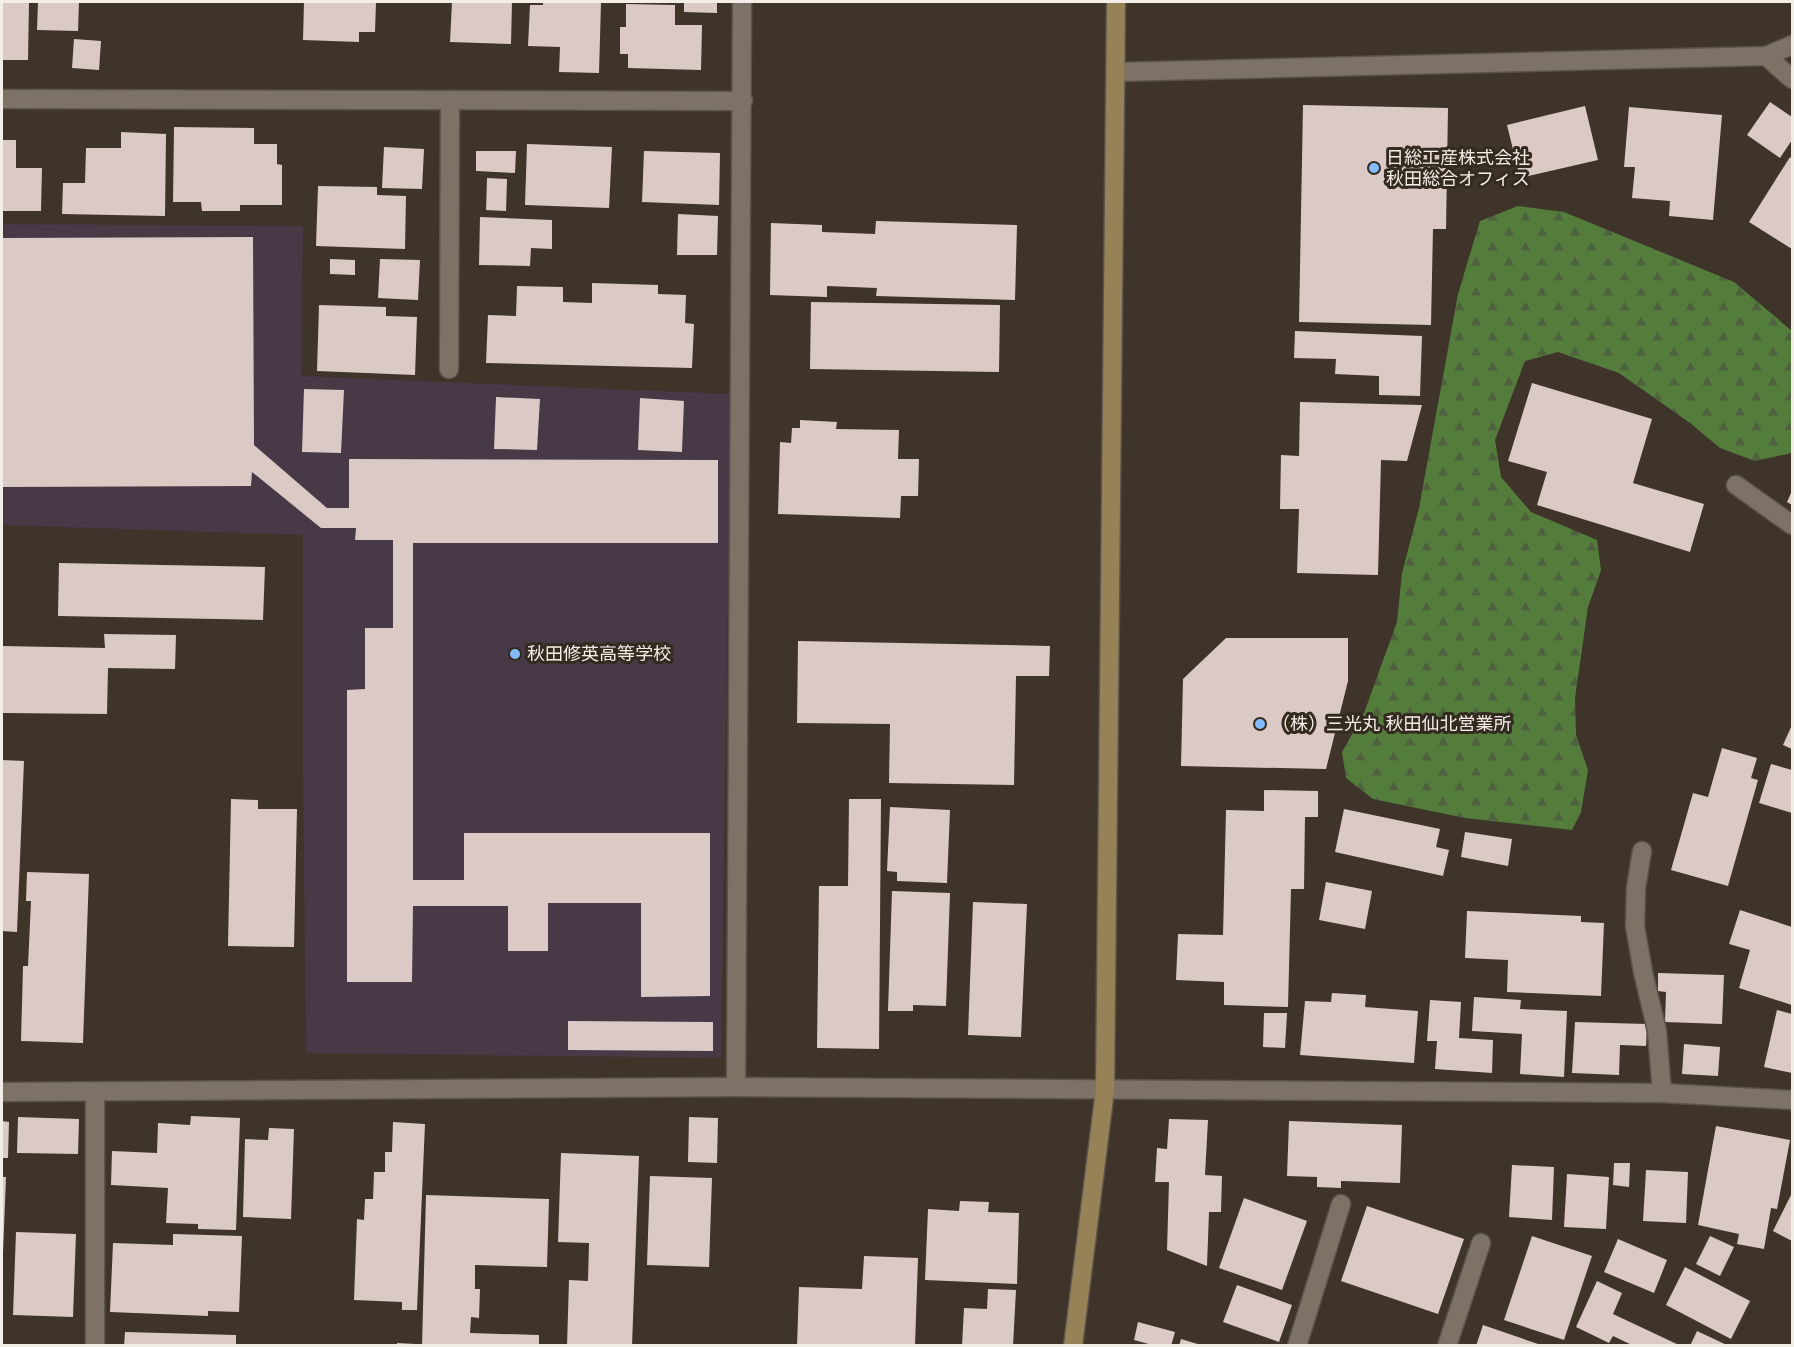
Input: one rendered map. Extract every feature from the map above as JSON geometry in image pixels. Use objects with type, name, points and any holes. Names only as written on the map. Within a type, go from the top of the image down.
[{"type":"street","points":[[736,1087],[742,2]]},
{"type":"street","points":[[1073,1346],[1105,1090],[1116,2]]},
{"type":"street","points":[[1116,72],[1766,56],[1792,45]]},
{"type":"street","points":[[1766,56],[1792,79]]},
{"type":"street","points":[[2,99],[743,101]]},
{"type":"street","points":[[449,369],[450,100]]},
{"type":"street","points":[[1736,485],[1792,525]]},
{"type":"street","points":[[1642,851],[1636,888],[1635,926],[1657,1031],[1662,1093]]},
{"type":"street","points":[[2,1092],[736,1087],[1662,1093],[1792,1100]]},
{"type":"street","points":[[95,1093],[95,1346]]},
{"type":"street","points":[[1297,1346],[1341,1204]]},
{"type":"street","points":[[1447,1346],[1481,1243]]},
{"type":"shaded area","name":"秋田修英高等学校","points":[[2,224],[303,226],[301,376],[731,394],[721,1058],[306,1053],[303,535],[2,525]]},
{"type":"green space","points":[[1518,206],[1564,212],[1734,282],[1792,331],[1792,453],[1755,461],[1720,448],[1690,423],[1619,373],[1558,352],[1525,361],[1495,440],[1501,477],[1531,512],[1597,540],[1601,570],[1588,607],[1575,698],[1576,735],[1588,770],[1581,812],[1572,830],[1465,818],[1373,799],[1346,778],[1342,752],[1364,713],[1397,622],[1402,573],[1419,508],[1458,294],[1480,221]]},
{"type":"building","points":[[2,2],[29,2],[28,60],[2,60]]},
{"type":"building","points":[[38,2],[79,2],[78,31],[37,30]]},
{"type":"building","points":[[304,2],[376,2],[375,32],[359,32],[359,42],[303,40]]},
{"type":"building","points":[[452,2],[512,2],[511,44],[450,42]]},
{"type":"building","points":[[543,2],[601,2],[599,73],[559,72],[560,47],[528,46],[530,5],[543,5]]},
{"type":"building","points":[[684,2],[717,2],[717,13],[684,12]]},
{"type":"building","points":[[626,4],[675,5],[675,25],[702,25],[701,70],[628,68],[628,54],[620,54],[620,27],[626,27]]},
{"type":"building","points":[[74,39],[101,41],[99,70],[72,68]]},
{"type":"building","points":[[1770,102],[1792,117],[1792,140],[1780,158],[1747,135]]},
{"type":"building","name":"日総工産株式会社 秋田総合オフィス","points":[[1303,105],[1448,108],[1446,229],[1433,229],[1431,325],[1299,322]]},
{"type":"building","points":[[1585,106],[1598,160],[1520,178],[1507,125]]},
{"type":"building","points":[[1629,107],[1722,115],[1713,220],[1669,216],[1670,201],[1632,198],[1635,167],[1624,167]]},
{"type":"building","points":[[174,127],[254,128],[254,144],[277,144],[277,164],[282,165],[282,205],[240,205],[240,211],[202,211],[201,202],[173,202]]},
{"type":"building","points":[[121,132],[166,134],[165,216],[62,214],[63,183],[85,183],[86,148],[121,148]]},
{"type":"building","points":[[2,140],[16,140],[16,168],[42,168],[41,211],[2,211]]},
{"type":"building","points":[[527,144],[612,147],[609,208],[525,205]]},
{"type":"building","points":[[384,147],[424,149],[422,189],[382,188]]},
{"type":"building","points":[[476,151],[516,151],[515,173],[476,171]]},
{"type":"building","points":[[644,151],[720,153],[719,205],[642,202]]},
{"type":"building","points":[[1790,157],[1792,159],[1792,249],[1749,222]]},
{"type":"building","points":[[487,178],[507,179],[506,211],[486,210]]},
{"type":"building","points":[[318,186],[377,187],[377,195],[406,196],[405,249],[316,246]]},
{"type":"building","points":[[678,214],[718,216],[717,255],[677,255]]},
{"type":"building","points":[[480,217],[552,220],[552,249],[531,248],[530,266],[479,265]]},
{"type":"building","points":[[876,221],[1017,225],[1015,300],[876,296],[877,288],[827,286],[827,297],[770,295],[771,223],[822,225],[822,232],[875,234]]},
{"type":"building","points":[[253,237],[254,445],[327,508],[349,508],[349,459],[718,460],[718,543],[413,543],[413,880],[464,880],[464,833],[710,833],[710,996],[641,997],[641,903],[548,903],[548,951],[508,951],[508,906],[413,906],[412,982],[347,982],[347,690],[365,689],[365,628],[393,628],[393,540],[355,540],[356,528],[321,528],[252,472],[251,486],[2,487],[2,238]]},
{"type":"building","points":[[330,259],[355,260],[355,275],[330,274]]},
{"type":"building","points":[[380,259],[420,260],[418,300],[378,298]]},
{"type":"building","points":[[592,283],[658,285],[658,294],[686,295],[685,323],[694,324],[692,368],[486,363],[488,315],[516,316],[517,286],[563,287],[563,302],[592,303]]},
{"type":"building","points":[[811,302],[1000,305],[999,372],[810,369]]},
{"type":"building","points":[[319,305],[386,307],[386,316],[417,317],[415,375],[317,371]]},
{"type":"building","points":[[1295,331],[1422,336],[1420,396],[1379,395],[1379,376],[1335,374],[1336,359],[1294,358]]},
{"type":"building","points":[[1532,383],[1652,419],[1633,483],[1704,504],[1690,552],[1537,505],[1547,472],[1508,461]]},
{"type":"building","points":[[304,389],[344,390],[341,453],[302,452]]},
{"type":"building","points":[[496,397],[540,399],[537,450],[494,449]]},
{"type":"building","points":[[640,398],[684,401],[682,452],[638,450]]},
{"type":"building","points":[[1300,402],[1422,405],[1407,461],[1381,460],[1378,575],[1297,573],[1299,509],[1280,509],[1281,455],[1299,456]]},
{"type":"building","points":[[800,420],[837,422],[836,429],[899,430],[898,459],[919,459],[918,496],[901,496],[900,518],[778,514],[780,442],[791,443],[792,428],[800,428]]},
{"type":"building","points":[[1792,491],[1792,505],[1787,502]]},
{"type":"building","points":[[59,563],[265,567],[263,620],[58,616]]},
{"type":"building","points":[[104,634],[176,635],[175,669],[108,668],[107,714],[2,713],[2,646],[105,648]]},
{"type":"building","name":"（株）三光丸 秋田仙北営業所","points":[[1226,638],[1348,638],[1348,681],[1326,769],[1181,766],[1183,679]]},
{"type":"building","points":[[798,641],[1050,646],[1049,676],[1016,676],[1014,785],[889,783],[890,724],[797,723]]},
{"type":"building","points":[[1792,725],[1792,749],[1783,745]]},
{"type":"building","points":[[1722,748],[1757,758],[1751,778],[1758,780],[1728,886],[1671,870],[1693,793],[1708,797]]},
{"type":"building","points":[[2,760],[24,761],[17,932],[2,931]]},
{"type":"building","points":[[1771,764],[1792,770],[1792,813],[1759,803]]},
{"type":"building","points":[[1264,790],[1318,791],[1318,817],[1305,817],[1304,889],[1291,889],[1288,1007],[1224,1005],[1224,982],[1176,980],[1178,934],[1223,935],[1226,810],[1264,811]]},
{"type":"building","points":[[231,799],[258,800],[258,809],[297,809],[294,947],[228,946]]},
{"type":"building","points":[[849,799],[881,799],[879,1049],[817,1048],[819,886],[848,886]]},
{"type":"building","points":[[890,807],[950,810],[947,883],[897,881],[897,872],[887,871]]},
{"type":"building","points":[[1344,809],[1440,829],[1436,847],[1449,850],[1443,876],[1335,852]]},
{"type":"building","points":[[1465,832],[1512,839],[1508,866],[1461,857]]},
{"type":"building","points":[[27,872],[89,874],[83,1043],[21,1041],[23,966],[28,966],[31,901],[26,901]]},
{"type":"building","points":[[1326,882],[1372,891],[1365,929],[1319,920]]},
{"type":"building","points":[[892,891],[950,893],[946,1006],[913,1005],[913,1011],[888,1011]]},
{"type":"building","points":[[973,902],[1027,904],[1021,1037],[968,1035]]},
{"type":"building","points":[[1740,910],[1792,927],[1792,1005],[1739,988],[1750,950],[1729,944]]},
{"type":"building","points":[[1467,911],[1581,916],[1581,922],[1604,923],[1601,996],[1507,992],[1508,960],[1465,958]]},
{"type":"building","points":[[1658,973],[1724,975],[1722,1024],[1665,1022],[1666,992],[1658,991]]},
{"type":"building","points":[[1332,993],[1366,995],[1365,1007],[1418,1011],[1414,1063],[1300,1055],[1305,1001],[1331,1002]]},
{"type":"building","points":[[1474,997],[1521,1000],[1520,1009],[1567,1011],[1564,1077],[1520,1074],[1522,1034],[1472,1031]]},
{"type":"building","points":[[1430,1000],[1461,1002],[1459,1038],[1493,1040],[1492,1073],[1435,1069],[1437,1041],[1427,1041]]},
{"type":"building","points":[[1777,1010],[1792,1014],[1792,1073],[1764,1067]]},
{"type":"building","points":[[1264,1013],[1287,1013],[1285,1048],[1263,1047]]},
{"type":"building","points":[[568,1021],[713,1022],[713,1051],[568,1050]]},
{"type":"building","points":[[1575,1022],[1647,1024],[1646,1046],[1620,1045],[1619,1075],[1572,1073]]},
{"type":"building","points":[[1684,1044],[1720,1047],[1718,1076],[1682,1074]]},
{"type":"building","points":[[191,1116],[240,1118],[236,1230],[198,1229],[198,1224],[166,1223],[168,1188],[111,1185],[112,1151],[157,1153],[158,1123],[190,1125]]},
{"type":"building","points":[[18,1117],[79,1119],[78,1154],[17,1153]]},
{"type":"building","points":[[689,1117],[718,1118],[717,1163],[688,1162]]},
{"type":"building","points":[[1169,1119],[1208,1120],[1205,1175],[1222,1176],[1221,1212],[1209,1212],[1207,1266],[1167,1250],[1169,1182],[1155,1182],[1157,1148],[1167,1149]]},
{"type":"building","points":[[2,1121],[9,1122],[8,1158],[2,1158]]},
{"type":"building","points":[[1289,1121],[1402,1125],[1400,1183],[1341,1181],[1341,1188],[1317,1187],[1317,1177],[1287,1176]]},
{"type":"building","points":[[393,1122],[425,1124],[417,1310],[402,1310],[402,1302],[354,1300],[357,1219],[364,1220],[365,1199],[373,1199],[374,1172],[385,1172],[385,1152],[392,1152]]},
{"type":"building","points":[[1716,1126],[1790,1140],[1777,1209],[1771,1208],[1764,1249],[1737,1244],[1739,1234],[1698,1225]]},
{"type":"building","points":[[269,1128],[294,1129],[291,1219],[243,1217],[245,1139],[268,1140]]},
{"type":"building","points":[[561,1153],[639,1156],[632,1346],[567,1346],[569,1280],[588,1281],[589,1243],[558,1242]]},
{"type":"building","points":[[1614,1163],[1630,1163],[1629,1187],[1613,1185]]},
{"type":"building","points":[[1512,1165],[1554,1167],[1552,1220],[1509,1217]]},
{"type":"building","points":[[1646,1170],[1688,1172],[1686,1223],[1643,1221]]},
{"type":"building","points":[[1567,1174],[1609,1177],[1606,1229],[1564,1227]]},
{"type":"building","points":[[650,1176],[712,1178],[709,1267],[647,1265]]},
{"type":"building","points":[[2,1177],[6,1177],[3,1253],[2,1253]]},
{"type":"building","points":[[1792,1193],[1792,1241],[1773,1231]]},
{"type":"building","points":[[426,1195],[549,1199],[547,1267],[475,1265],[475,1289],[480,1289],[479,1318],[471,1317],[470,1333],[539,1335],[539,1346],[422,1346]]},
{"type":"building","points":[[1244,1198],[1307,1221],[1282,1290],[1219,1268]]},
{"type":"building","points":[[960,1201],[989,1202],[988,1212],[1019,1213],[1017,1284],[925,1280],[928,1209],[959,1211]]},
{"type":"building","points":[[1367,1206],[1464,1239],[1438,1314],[1341,1281]]},
{"type":"building","points":[[16,1232],[76,1234],[73,1317],[13,1315]]},
{"type":"building","points":[[173,1234],[242,1236],[239,1312],[208,1311],[208,1316],[110,1312],[113,1243],[173,1245]]},
{"type":"building","points":[[1532,1236],[1592,1256],[1564,1340],[1504,1320]]},
{"type":"building","points":[[1710,1236],[1734,1247],[1720,1276],[1696,1264]]},
{"type":"building","points":[[1618,1239],[1667,1260],[1654,1293],[1604,1272]]},
{"type":"building","points":[[864,1256],[918,1258],[915,1346],[797,1346],[799,1287],[862,1289]]},
{"type":"building","points":[[1685,1267],[1750,1301],[1731,1339],[1666,1305]]},
{"type":"building","points":[[1597,1281],[1622,1293],[1613,1314],[1681,1346],[1634,1346],[1613,1336],[1609,1343],[1576,1327]]},
{"type":"building","points":[[1237,1285],[1292,1305],[1279,1342],[1223,1322]]},
{"type":"building","points":[[988,1289],[1016,1290],[1013,1346],[962,1346],[964,1308],[987,1309]]},
{"type":"building","points":[[1138,1322],[1175,1332],[1171,1346],[1156,1346],[1134,1340]]},
{"type":"building","points":[[1483,1325],[1541,1345],[1541,1346],[1476,1346]]},
{"type":"building","points":[[1697,1331],[1729,1346],[1690,1346]]},
{"type":"building","points":[[125,1332],[236,1335],[236,1346],[124,1346]]},
{"type":"building","points":[[1181,1339],[1201,1345],[1201,1346],[1179,1346]]},
{"type":"building","points":[[397,1343],[416,1344],[416,1346],[397,1346]]},
{"type":"place","name":"日総工産株式会社 秋田総合オフィス","points":[[1374,168]]},
{"type":"place","name":"秋田修英高等学校","points":[[515,654]]},
{"type":"place","name":"（株）三光丸 秋田仙北営業所","points":[[1260,724]]}]
